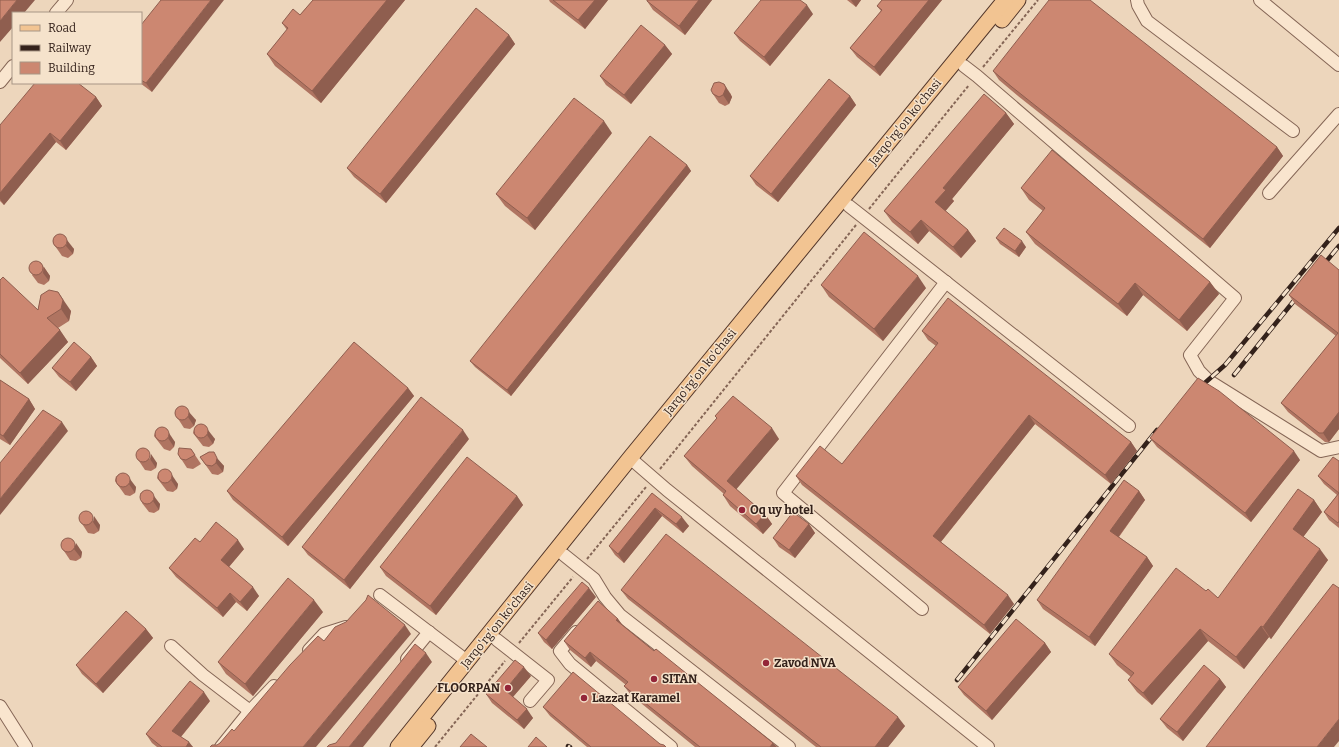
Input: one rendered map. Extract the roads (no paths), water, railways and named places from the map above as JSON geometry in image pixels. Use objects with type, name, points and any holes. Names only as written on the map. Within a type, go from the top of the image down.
[{"type":"main road","name":"Jarqo'rg'on ko'chasi","points":[[411,747],[564,555],[634,461],[1005,0]]},
{"type":"main road","name":"Jarqo'rg'on ko'chasi","points":[[398,747],[467,661],[849,206],[1018,0]]},
{"type":"street","points":[[57,12],[67,0]]},
{"type":"street","points":[[1137,0],[1138,5],[1147,21],[1293,131]]},
{"type":"street","points":[[1260,0],[1339,65]]},
{"type":"street","points":[[964,66],[1235,298],[1190,355],[1199,371],[1209,380],[1320,451],[1339,447]]},
{"type":"street","points":[[0,82],[12,67]]},
{"type":"street","points":[[1269,193],[1339,114]]},
{"type":"street","points":[[849,206],[1129,426]]},
{"type":"street","points":[[922,609],[783,493],[946,282]]},
{"type":"street","points":[[634,461],[653,478],[988,747]]},
{"type":"street","points":[[564,555],[594,579],[602,600],[789,747]]},
{"type":"street","points":[[380,595],[467,661]]},
{"type":"street","points":[[303,656],[324,634],[347,626],[352,621]]},
{"type":"street","points":[[585,621],[560,651],[570,664],[671,747]]},
{"type":"street","points":[[399,668],[429,632]]},
{"type":"street","points":[[497,640],[548,680],[530,701]]},
{"type":"street","points":[[171,646],[203,674],[250,711]]},
{"type":"street","points":[[221,747],[250,711],[282,678]]},
{"type":"street","points":[[0,706],[26,747]]},
{"type":"railway","points":[[1198,389],[1225,365],[1339,228]]},
{"type":"railway","points":[[1320,269],[1339,246]]},
{"type":"railway","points":[[1234,375],[1301,292]]},
{"type":"railway","points":[[957,680],[1157,430]]},
{"type":"place","name":"Oq uy hotel","points":[[742,510]]},
{"type":"place","name":"Zavod NVA","points":[[766,663]]},
{"type":"place","name":"SITAN","points":[[654,679]]},
{"type":"place","name":"FLOORPAN","points":[[508,688]]},
{"type":"place","name":"Lazzat Karamel","points":[[584,698]]}]
